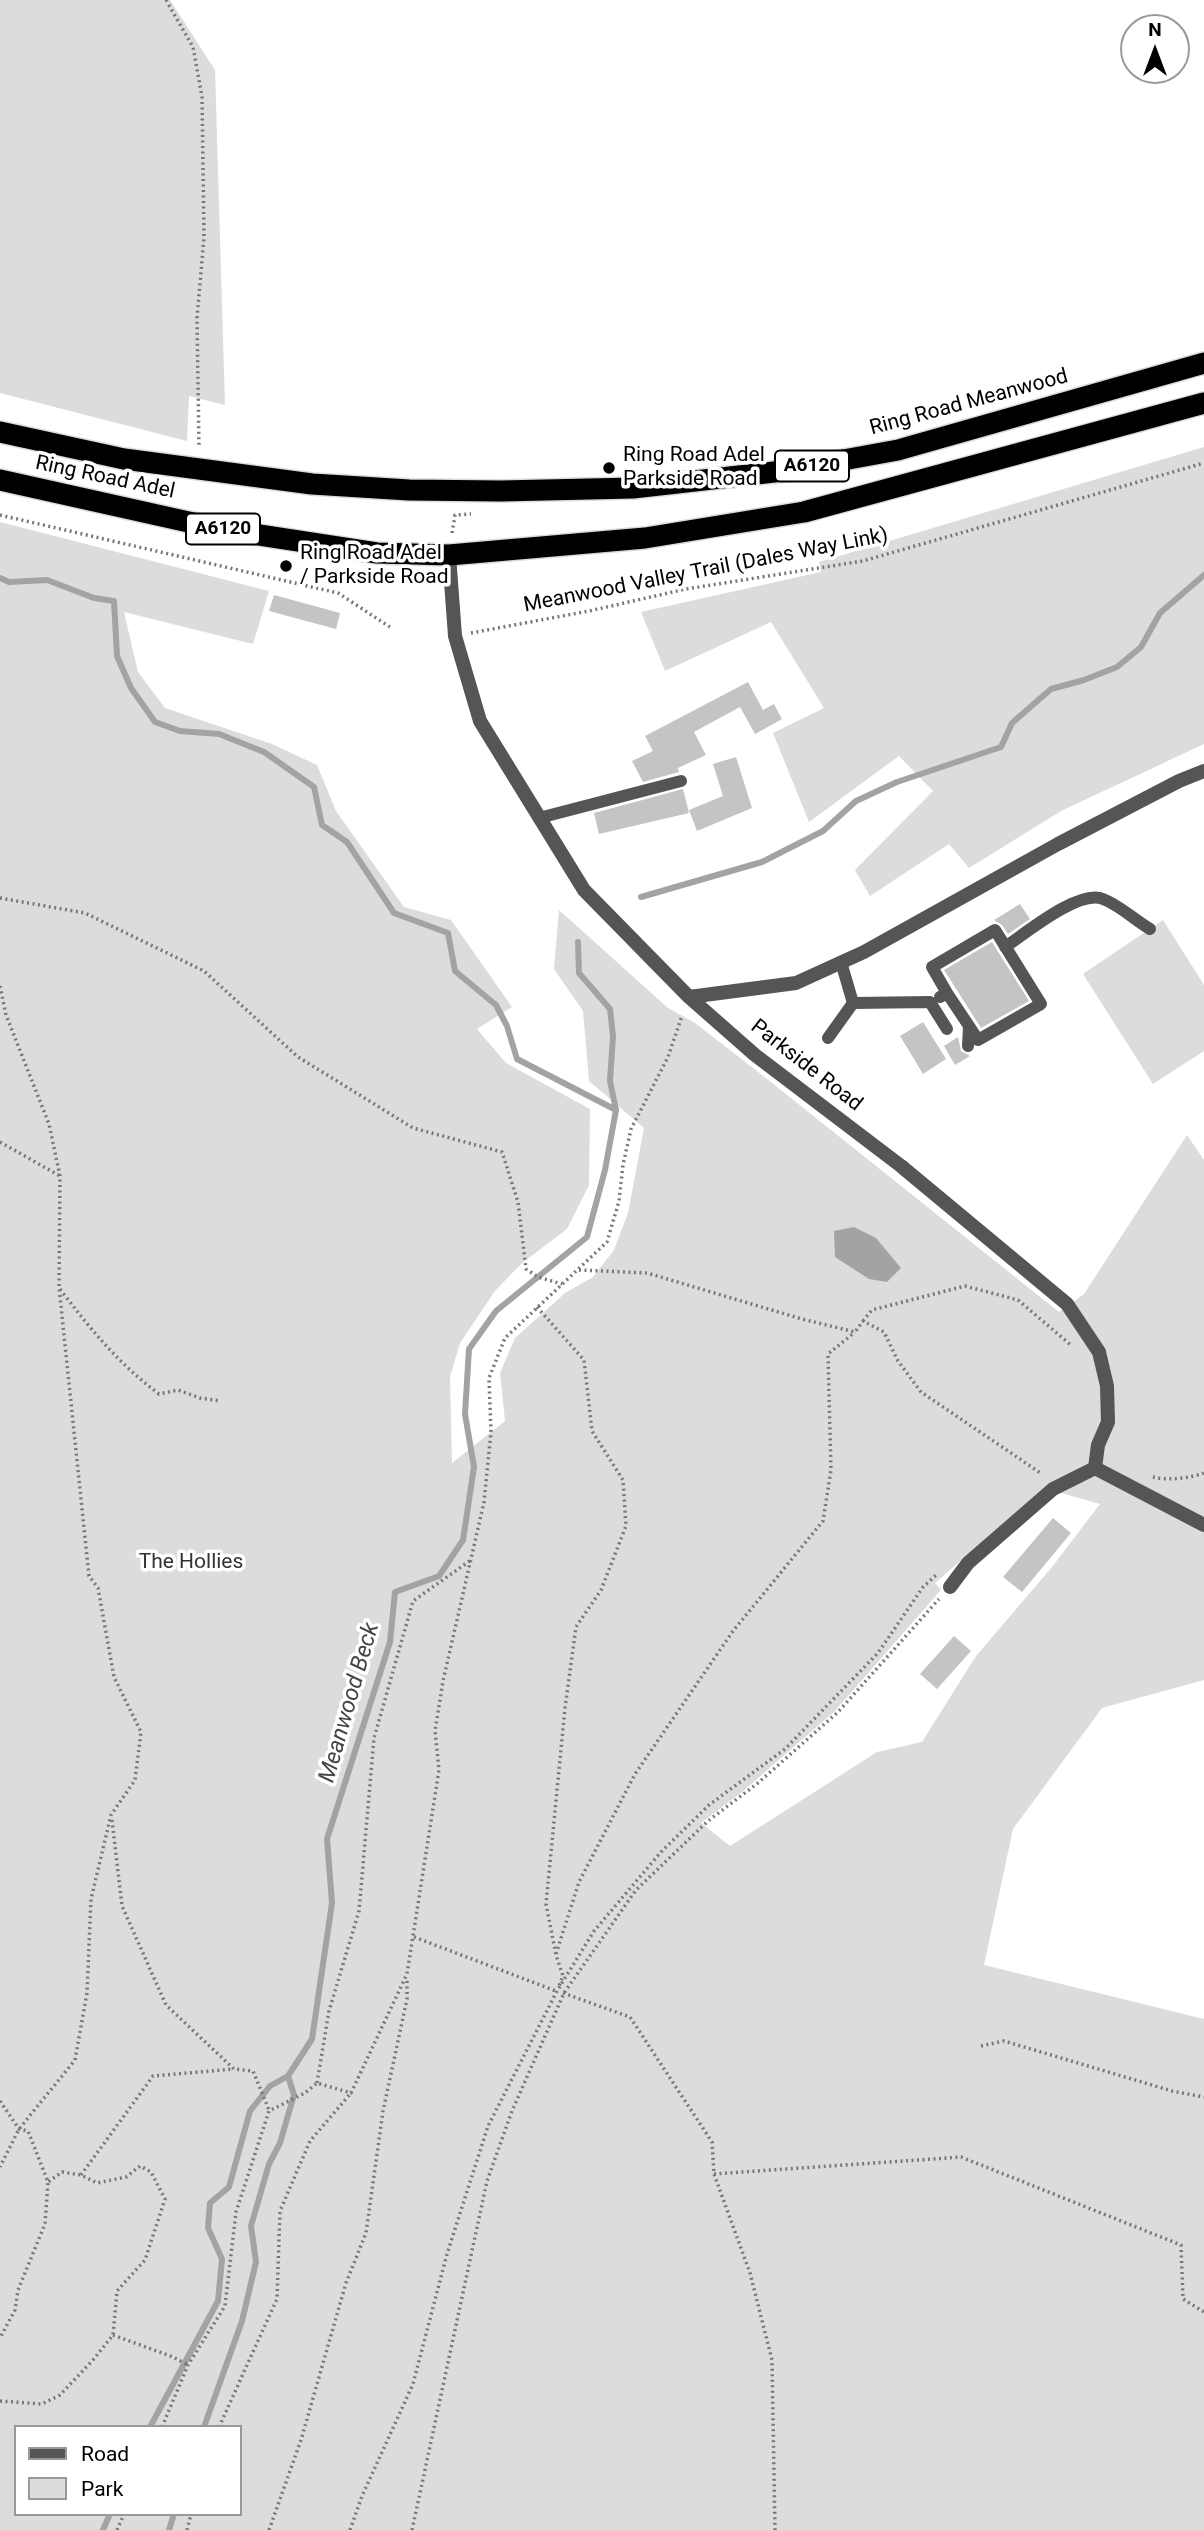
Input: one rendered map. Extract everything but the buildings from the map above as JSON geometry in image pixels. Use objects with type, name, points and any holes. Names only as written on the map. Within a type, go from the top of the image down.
[{"type":"highway","name":"Ring Road Meanwood","points":[[409,490],[633,488],[783,471],[898,450],[1204,363]]},
{"type":"highway","name":"A6120","points":[[449,555],[646,538],[804,512],[1204,403]]},
{"type":"highway","name":"Ring Road Adel","points":[[0,432],[124,458],[221,473],[312,484],[409,490]]},
{"type":"highway","name":"Ring Road Adel","points":[[0,480],[220,529],[377,553],[449,555]]},
{"type":"street","name":"Parkside Road","points":[[449,555],[455,636],[480,721],[584,890],[689,997],[755,1055],[901,1166],[1067,1304],[1099,1352],[1107,1386],[1108,1422],[1098,1445],[1095,1468]]},
{"type":"street","points":[[689,997],[796,983],[841,962],[1178,781],[1204,771]]},
{"type":"street","points":[[950,1587],[968,1563],[1053,1489],[1095,1468],[1204,1525]]},
{"type":"lane","points":[[539,818],[681,781]]},
{"type":"lane","points":[[1005,947],[1073,902],[1089,896],[1102,899],[1150,929]]},
{"type":"lane","points":[[995,930],[1041,1004],[978,1040],[947,993],[932,967],[995,930]]},
{"type":"lane","points":[[841,962],[853,1003]]},
{"type":"lane","points":[[853,1003],[930,1002],[947,993]]},
{"type":"lane","points":[[930,1002],[947,1029]]},
{"type":"lane","points":[[828,1038],[853,1003]]},
{"type":"lane","points":[[968,1046],[969,1026]]},
{"type":"path","points":[[166,0],[193,47],[202,97],[204,237],[197,317],[200,440]]},
{"type":"path","name":"Meanwood Valley Trail (Dales Way Link)","points":[[455,636],[589,611],[687,589],[863,561],[1204,463]]},
{"type":"path","points":[[0,515],[338,593],[390,626]]},
{"type":"path","points":[[0,898],[85,913],[204,971],[298,1056],[413,1128],[502,1152],[518,1202],[526,1269],[538,1277],[563,1284]]},
{"type":"path","points":[[0,986],[6,1015],[49,1124],[61,1176],[59,1287],[89,1576],[99,1588],[114,1677],[141,1732],[135,1780],[111,1815],[91,1899],[88,1993],[75,2060],[19,2129],[0,2167]]},
{"type":"path","points":[[269,2530],[301,2440],[346,2283],[366,2233],[383,2111],[407,1999],[407,1974],[415,1915],[439,1770],[435,1731],[437,1718],[484,1502],[491,1432],[489,1378],[505,1338],[607,1242],[619,1201],[631,1129],[668,1057],[689,997]]},
{"type":"path","points":[[0,1142],[61,1176]]},
{"type":"path","points":[[579,1270],[647,1273],[855,1332]]},
{"type":"path","points":[[556,1955],[579,1882],[635,1774],[733,1631],[823,1521],[831,1470],[828,1354],[855,1332],[872,1310],[965,1286],[1018,1300],[1072,1346]]},
{"type":"path","points":[[59,1287],[97,1338],[159,1394],[178,1390],[200,1398],[221,1401]]},
{"type":"path","points":[[537,1307],[584,1360],[592,1431],[623,1480],[626,1526],[601,1590],[576,1627],[565,1708],[546,1903],[563,1976],[557,1991]]},
{"type":"path","points":[[863,1321],[884,1332],[898,1361],[921,1392],[1042,1474]]},
{"type":"path","points":[[1147,1475],[1160,1479],[1204,1473]]},
{"type":"path","points":[[269,2111],[305,2093],[317,2083],[329,2011],[359,1912],[374,1738],[413,1601],[472,1560]]},
{"type":"path","points":[[350,2530],[362,2496],[413,2384],[447,2254],[488,2126],[557,1991],[594,1931],[661,1852],[709,1805],[785,1749],[878,1653],[923,1587],[939,1572]]},
{"type":"path","points":[[412,2530],[487,2181],[512,2111],[564,1993],[636,1890],[708,1821],[758,1783],[838,1712],[950,1587]]},
{"type":"path","points":[[111,1815],[122,1906],[166,2005],[234,2069]]},
{"type":"path","points":[[414,1937],[630,2017],[712,2142],[714,2174],[750,2273],[772,2360],[775,2530]]},
{"type":"path","points":[[220,2425],[277,2300],[280,2211],[310,2141],[351,2093],[407,1974]]},
{"type":"path","points":[[981,2046],[1004,2041],[1172,2091],[1204,2097]]},
{"type":"path","points":[[81,2175],[153,2076],[234,2069],[253,2071],[269,2111],[236,2212],[225,2306],[188,2365],[163,2425]]},
{"type":"path","points":[[317,2083],[351,2093]]},
{"type":"path","points":[[0,2101],[19,2129],[28,2131],[48,2182],[45,2224],[18,2290],[15,2310],[0,2338]]},
{"type":"path","points":[[714,2174],[961,2157],[1181,2245],[1183,2300],[1204,2312]]},
{"type":"path","points":[[0,2401],[42,2404],[61,2395],[113,2335],[117,2291],[145,2260],[165,2199],[151,2172],[140,2166],[126,2177],[97,2183],[81,2175],[62,2172],[48,2182]]},
{"type":"path","points":[[113,2335],[188,2365]]},
{"type":"green space","points":[[0,0],[170,0],[215,70],[225,405],[189,396],[187,441],[0,393]]},
{"type":"green space","points":[[1204,447],[1204,744],[1061,811],[969,868],[949,844],[870,896],[855,870],[933,791],[899,756],[809,822],[773,733],[824,708],[771,622],[665,671],[641,612],[821,572],[819,562]]},
{"type":"green space","name":"The Hollies","points":[[0,522],[269,591],[253,644],[124,612],[138,672],[165,708],[272,744],[317,765],[336,811],[404,907],[451,920],[512,1007],[477,1029],[506,1063],[590,1109],[589,1185],[567,1229],[522,1263],[495,1291],[460,1343],[450,1377],[452,1463],[505,1421],[500,1373],[515,1338],[565,1293],[593,1277],[614,1250],[628,1213],[644,1128],[589,1081],[583,1011],[554,969],[559,910],[668,1008],[695,1023],[757,1071],[1059,1312],[1084,1294],[1187,1135],[1204,1160],[1204,1680],[1102,1708],[1013,1829],[984,1965],[1204,2019],[1204,2530],[0,2530]],"holes":[[[1044,1488],[1100,1504],[1052,1567],[976,1656],[922,1742],[877,1752],[730,1846],[701,1823],[742,1792],[835,1711],[941,1590],[935,1583]]]},
{"type":"green space","points":[[1163,920],[1204,985],[1204,1051],[1153,1084],[1083,974]]},
{"type":"shaded area","points":[[854,1227],[876,1238],[901,1268],[887,1282],[869,1279],[835,1257],[834,1231]]},
{"type":"waterway","name":"Meanwood Beck","points":[[641,897],[762,862],[823,831],[856,801],[897,782],[1001,747],[1012,723],[1051,689],[1117,667],[1141,647],[1160,613],[1204,575]]},
{"type":"waterway","points":[[0,578],[9,582],[47,580],[94,598],[114,601],[117,656],[131,688],[155,722],[180,731],[219,734],[264,752],[314,787],[322,825],[347,842],[394,913],[448,933],[455,971],[496,1005],[507,1026],[517,1059],[616,1110]]},
{"type":"waterway","name":"Meanwood Beck","points":[[205,2425],[242,2321],[256,2262],[251,2226],[269,2164],[280,2143],[294,2095],[288,2076],[312,2039],[332,1903],[327,1839],[390,1642],[395,1592],[439,1576],[463,1540],[474,1467],[465,1414],[469,1349],[496,1311],[587,1237],[605,1170],[616,1110],[610,1081],[613,1036],[610,1009],[579,973],[578,942]]},
{"type":"waterway","points":[[151,2425],[218,2301],[222,2259],[208,2228],[210,2203],[229,2187],[250,2111],[270,2086],[288,2076]]},
{"type":"waterway","points":[[103,2530],[109,2516]]},
{"type":"waterway","name":"Meanwood Beck","points":[[169,2530],[173,2516]]},
{"type":"place","name":"Ring Road Adel Parkside Road","points":[[609,468]]},
{"type":"place","name":"Ring Road Adel / Parkside Road","points":[[286,566]]}]
